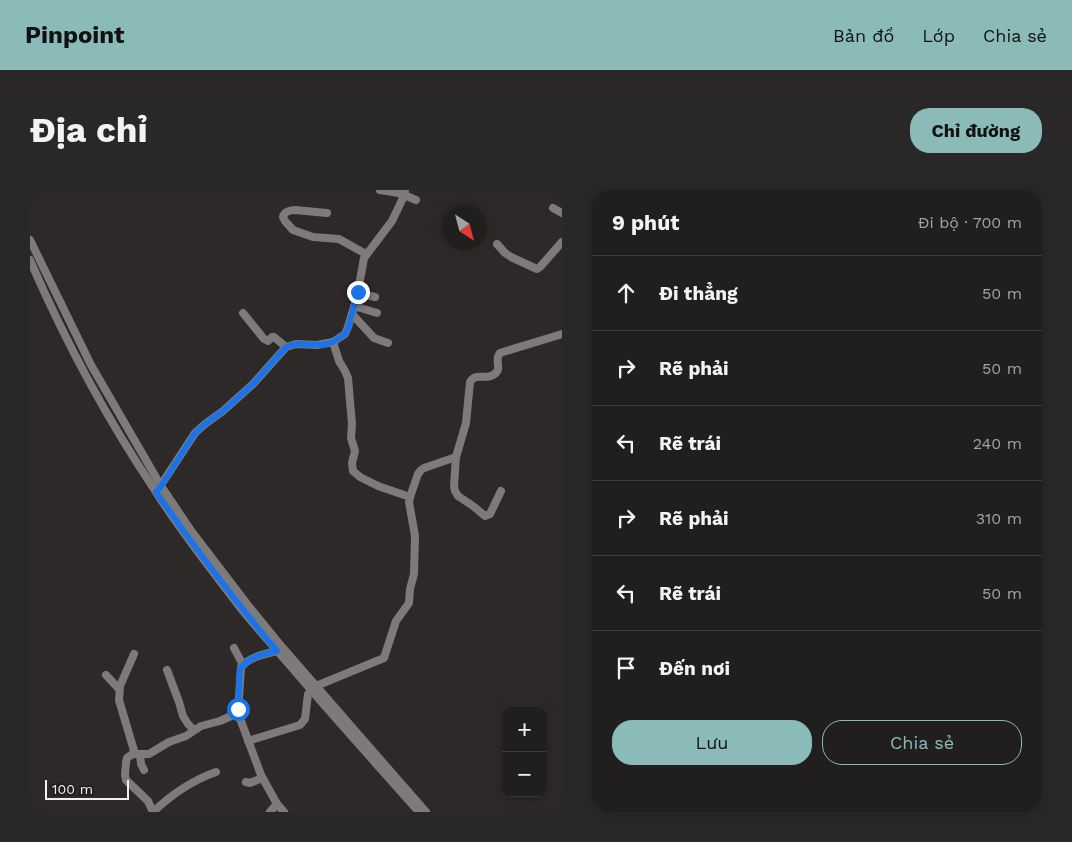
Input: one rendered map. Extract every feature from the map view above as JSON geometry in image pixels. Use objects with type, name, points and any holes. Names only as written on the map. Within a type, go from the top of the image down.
[{"type":"street","points":[[380,190],[405,193],[416,200]]},
{"type":"street","points":[[158,489],[195,433],[253,384],[286,347],[296,344],[317,345],[333,342],[345,334],[358,293],[366,254],[392,221],[405,193]]},
{"type":"street","points":[[553,208],[562,213]]},
{"type":"street","points":[[327,213],[291,210],[283,217],[292,230],[313,237],[339,239],[366,254]]},
{"type":"street","points":[[30,240],[91,365],[158,489],[186,536],[244,612],[277,651],[426,812]]},
{"type":"street","points":[[497,244],[511,257],[537,269],[562,242]]},
{"type":"street","points":[[30,260],[46,298],[81,367],[120,435],[158,489],[313,688],[419,812]]},
{"type":"street","points":[[358,293],[376,298]]},
{"type":"street","points":[[354,306],[377,313]]},
{"type":"street","points":[[243,313],[264,340],[268,341],[274,337],[286,347]]},
{"type":"street","points":[[352,314],[374,338],[388,343]]},
{"type":"street","points":[[501,491],[492,512],[485,516],[474,506],[463,500],[455,491],[456,457],[466,423],[472,380],[475,377],[491,376],[498,371],[497,358],[500,353],[562,334]]},
{"type":"street","points":[[333,342],[339,361],[348,378],[352,424],[351,438],[355,451],[352,467],[360,477],[378,486],[410,497]]},
{"type":"street","points":[[248,741],[300,725],[306,719],[308,694],[313,688],[384,658],[396,621],[408,603],[414,574],[415,536],[409,502],[418,474],[424,468],[456,457]]},
{"type":"street","points":[[234,648],[243,665]]},
{"type":"street","points":[[277,651],[250,660],[240,669],[238,713],[262,778],[277,804],[284,812]]},
{"type":"street","points":[[134,654],[119,689],[119,704],[144,770]]},
{"type":"street","points":[[167,670],[183,716],[194,730]]},
{"type":"street","points":[[106,675],[119,689]]},
{"type":"street","points":[[216,772],[193,783],[171,797],[153,812],[148,801],[129,783],[125,776],[127,758],[138,754],[150,754],[169,742],[186,736],[200,726],[220,722],[238,713]]},
{"type":"street","points":[[246,782],[250,783],[262,778]]},
{"type":"street","points":[[129,783],[138,782]]},
{"type":"street","points":[[270,812],[277,804]]},
{"type":"route","points":[[238,709],[240,669],[250,660],[277,651],[244,612],[186,536],[156,492],[195,433],[253,384],[286,347],[296,344],[322,345],[333,342],[345,334],[358,292]]}]
